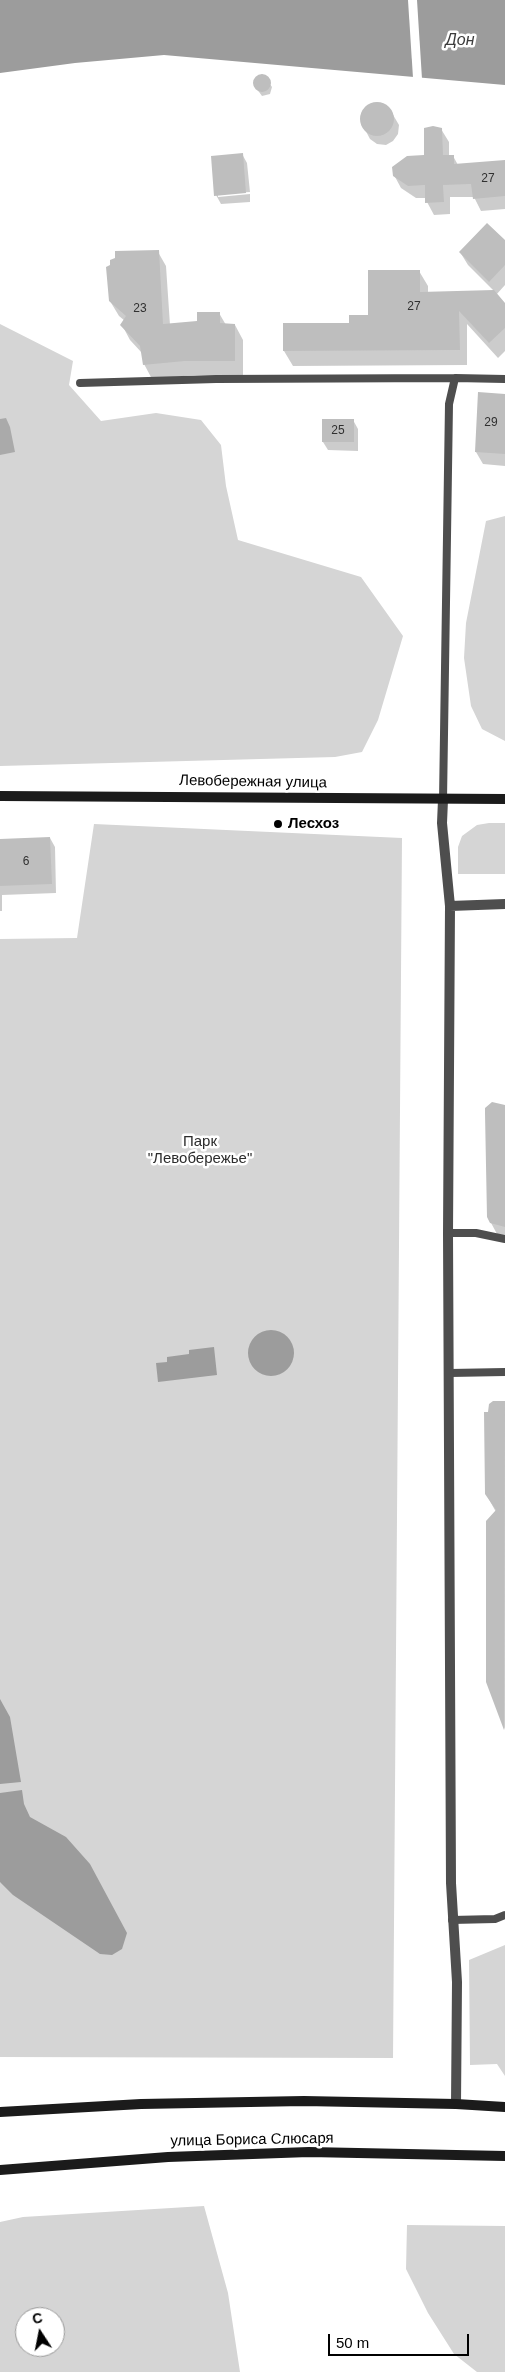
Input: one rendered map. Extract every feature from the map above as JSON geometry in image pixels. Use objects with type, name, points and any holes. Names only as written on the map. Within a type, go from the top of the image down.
[{"type":"main road","name":"Левобережная улица","points":[[0,796],[505,799]]},
{"type":"main road","points":[[0,2112],[141,2104],[304,2102],[456,2104],[505,2107]]},
{"type":"main road","name":"улица Бориса Слюсаря","points":[[0,2170],[168,2157],[309,2152],[505,2156]]},
{"type":"street","points":[[443,800],[442,823],[450,906],[448,1233],[452,1920],[457,1982],[456,2104]]},
{"type":"street","points":[[450,906],[505,904]]},
{"type":"lane","points":[[443,800],[449,404],[455,378]]},
{"type":"lane","points":[[80,383],[216,379],[505,379]]},
{"type":"lane","points":[[448,1233],[476,1233],[505,1239]]},
{"type":"lane","points":[[450,1373],[505,1372]]},
{"type":"lane","points":[[452,1920],[495,1919],[505,1915]]},
{"type":"green space","points":[[0,324],[73,361],[69,385],[101,421],[156,413],[201,420],[221,445],[226,486],[238,540],[361,577],[403,636],[378,720],[362,752],[335,757],[0,766]]},
{"type":"green space","points":[[505,516],[505,741],[482,729],[471,706],[464,658],[466,623],[486,521]]},
{"type":"green space","points":[[505,823],[505,874],[458,874],[458,847],[462,836],[477,825]]},
{"type":"green space","name":"Парк \"Левобережье\"","points":[[94,824],[402,838],[393,2058],[0,2057],[0,939],[77,938]]},
{"type":"green space","points":[[505,1945],[505,2076],[497,2064],[470,2065],[469,1960]]},
{"type":"green space","points":[[204,2206],[228,2293],[240,2372],[0,2372],[0,2222],[23,2217]]},
{"type":"green space","points":[[407,2225],[505,2226],[505,2372],[477,2372],[454,2354],[428,2313],[406,2269]]},
{"type":"water","name":"Дон","points":[[0,0],[505,0],[505,85],[164,55],[75,63],[0,73]]},
{"type":"water","points":[[276,1330],[288,1336],[293,1344],[293,1362],[288,1370],[280,1375],[266,1376],[254,1370],[249,1362],[248,1348],[254,1336],[262,1331]]},
{"type":"water","points":[[214,1347],[217,1375],[158,1382],[156,1363],[167,1362],[167,1357],[189,1354],[189,1350]]},
{"type":"water","points":[[0,1699],[10,1717],[21,1782],[0,1784]]},
{"type":"water","points":[[22,1790],[24,1804],[30,1817],[66,1837],[90,1864],[127,1933],[122,1949],[112,1955],[100,1954],[13,1895],[0,1882],[0,1793]]},
{"type":"pier","points":[[408,0],[417,0],[422,79],[413,78]]},
{"type":"building","points":[[262,74],[268,77],[271,83],[268,89],[262,92],[256,89],[253,83],[256,77]]},
{"type":"building","points":[[377,102],[384,103],[389,107],[393,112],[393,126],[389,131],[384,135],[377,136],[370,135],[365,131],[361,126],[360,119],[361,112],[365,107],[370,103]]},
{"type":"building","points":[[433,126],[442,128],[443,155],[454,155],[454,164],[505,160],[505,196],[473,199],[471,184],[443,185],[444,202],[425,203],[425,185],[408,186],[393,176],[392,167],[407,156],[424,155],[424,128]]},
{"type":"building","points":[[243,153],[246,193],[214,196],[211,156]]},
{"type":"building","points":[[487,223],[505,240],[505,265],[489,282],[459,252]]},
{"type":"building","points":[[159,250],[163,324],[197,321],[197,312],[220,312],[220,323],[235,324],[235,361],[185,361],[143,365],[140,346],[120,325],[126,316],[109,301],[106,267],[110,265],[110,260],[115,258],[115,251]]},
{"type":"building","points":[[368,270],[420,270],[420,292],[494,290],[505,303],[505,328],[489,343],[459,311],[460,350],[283,351],[283,323],[349,323],[349,315],[368,315]]},
{"type":"building","points":[[478,392],[505,394],[505,454],[475,452]]},
{"type":"building","points":[[322,419],[354,419],[354,442],[322,442]]},
{"type":"building","points":[[50,837],[52,884],[0,886],[0,839]]},
{"type":"building","points":[[492,1102],[505,1105],[505,1227],[490,1223],[487,1217],[485,1108]]},
{"type":"building","points":[[493,1401],[505,1401],[504,1730],[486,1682],[486,1521],[496,1510],[485,1494],[484,1412],[488,1412],[489,1404]]},
{"type":"place","name":"Лесхоз","points":[[278,824]]}]
